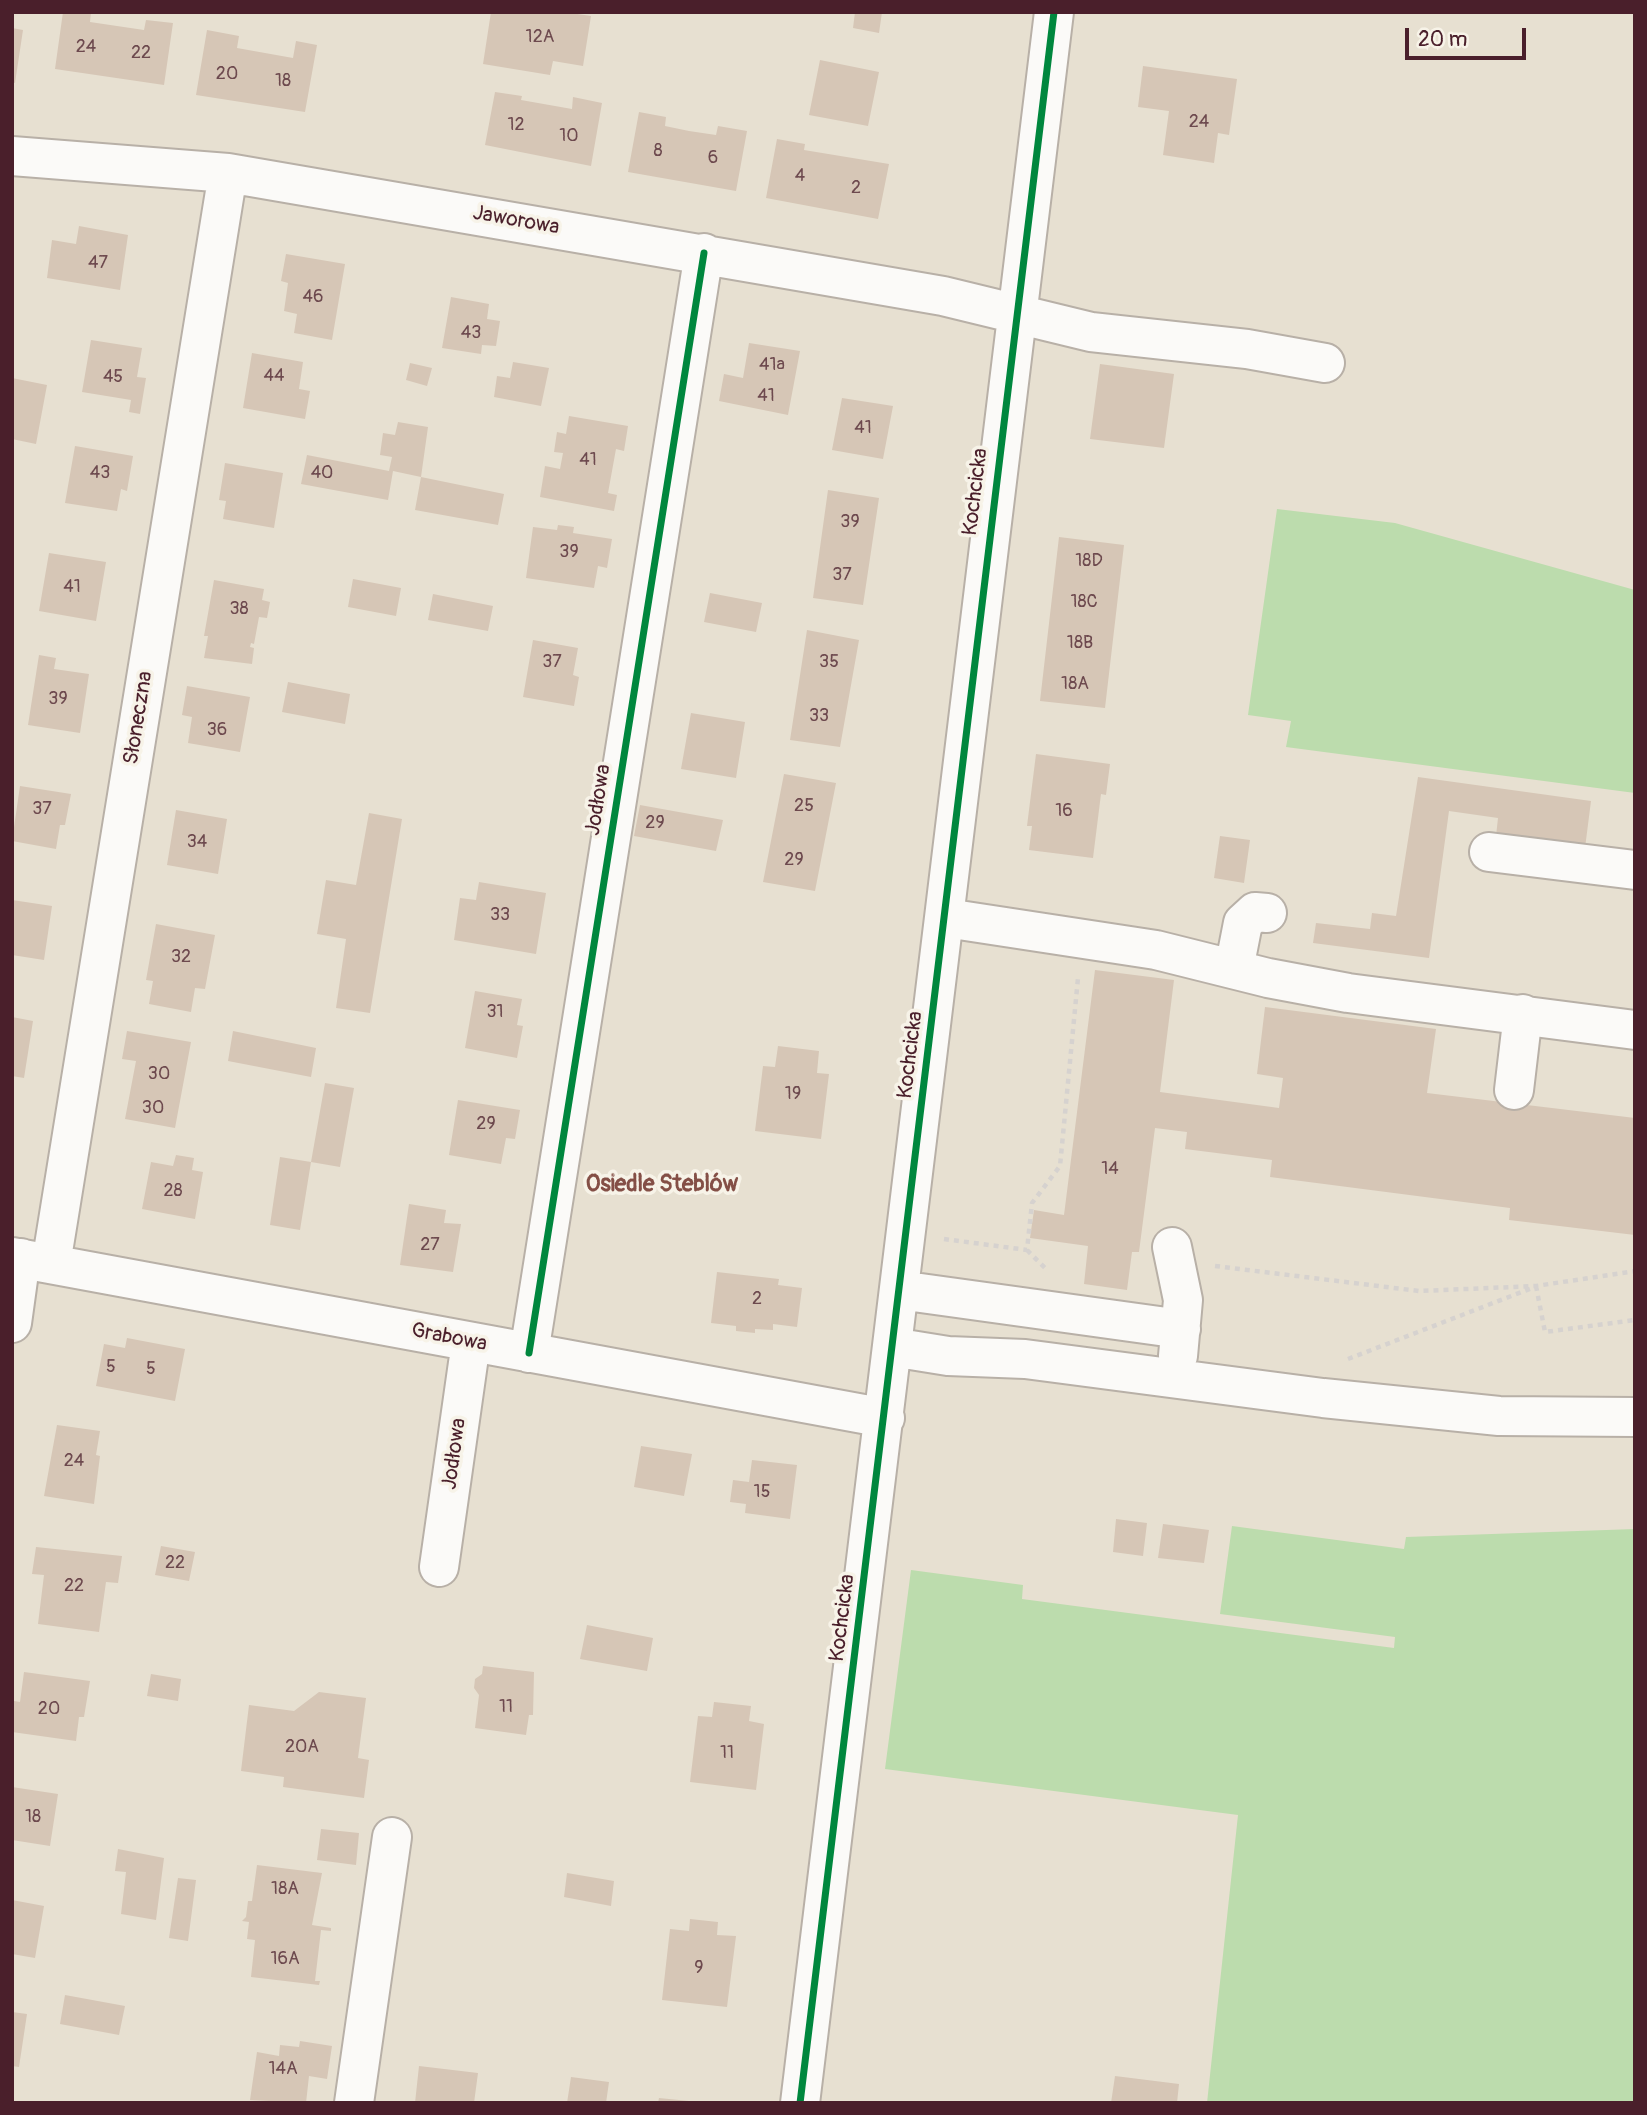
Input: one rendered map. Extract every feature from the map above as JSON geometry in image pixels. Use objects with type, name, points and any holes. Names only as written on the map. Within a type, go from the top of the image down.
[{"type":"street","name":"Kochcicka","points":[[800,2103],[1054,12]]},
{"type":"street","name":"Jaworowa","points":[[12,156],[228,173],[704,253],[973,302],[1091,332],[1247,349],[1325,363]]},
{"type":"street","name":"Słoneczna","points":[[12,1323],[28,1260],[228,173]]},
{"type":"street","name":"Jodłowa","points":[[528,1353],[704,253]]},
{"type":"street","points":[[1489,852],[1635,870]]},
{"type":"street","points":[[1234,969],[1243,923],[1255,912],[1267,913]]},
{"type":"street","points":[[946,918],[1156,950],[1294,984],[1348,993],[1635,1030]]},
{"type":"street","points":[[1514,1090],[1523,1014]]},
{"type":"street","points":[[1175,1254],[1183,1300],[1176,1379]]},
{"type":"street","name":"Grabowa","points":[[28,1260],[885,1418]]},
{"type":"street","points":[[899,1290],[1181,1329]]},
{"type":"street","name":"Jodłowa","points":[[439,1567],[471,1342]]},
{"type":"street","points":[[892,1348],[948,1356],[1025,1359],[1323,1398],[1519,1418],[1635,1417]]},
{"type":"street","points":[[354,2103],[392,1837]]},
{"type":"path","points":[[906,1233],[1027,1250],[1032,1203],[1060,1166],[1082,939]]},
{"type":"path","points":[[1175,1254],[1419,1291],[1536,1286],[1635,1271]]},
{"type":"path","points":[[1536,1286],[1545,1332],[1635,1320]]},
{"type":"path","points":[[1323,1398],[1331,1375],[1342,1363],[1356,1354],[1536,1286]]},
{"type":"green space","points":[[1277,509],[1395,523],[1635,590],[1635,793],[1286,747],[1291,721],[1248,715]]},
{"type":"green space","points":[[1232,1526],[1404,1549],[1406,1537],[1635,1529],[1635,2103],[1207,2103],[1238,1815],[885,1769],[911,1570],[1023,1585],[1022,1599],[1394,1648],[1395,1637],[1220,1614]]},
{"type":"building","points":[[63,12],[91,12],[90,22],[144,30],[146,20],[173,23],[164,85],[55,69]]},
{"type":"building","points":[[491,12],[564,12],[591,16],[583,66],[553,61],[550,75],[483,64]]},
{"type":"building","points":[[855,12],[882,12],[879,33],[853,28]]},
{"type":"building","points":[[12,28],[23,30],[15,83],[12,82]]},
{"type":"building","points":[[207,30],[239,36],[237,48],[293,58],[296,41],[317,45],[305,112],[196,95]]},
{"type":"building","points":[[820,60],[879,72],[868,126],[809,115]]},
{"type":"building","points":[[1143,66],[1237,79],[1229,135],[1218,133],[1214,163],[1163,155],[1169,111],[1138,107]]},
{"type":"building","points":[[495,92],[522,96],[521,100],[572,109],[573,97],[602,103],[591,166],[485,145]]},
{"type":"building","points":[[639,112],[666,117],[665,126],[689,131],[716,135],[718,126],[747,131],[736,191],[628,172]]},
{"type":"building","points":[[777,139],[805,144],[804,150],[889,164],[878,219],[766,198]]},
{"type":"building","points":[[79,226],[128,235],[120,290],[47,278],[52,240],[76,244]]},
{"type":"building","points":[[286,254],[345,264],[332,340],[294,333],[297,314],[284,311],[288,283],[281,281]]},
{"type":"building","points":[[451,297],[489,304],[487,319],[500,321],[496,346],[482,345],[481,354],[442,348]]},
{"type":"building","points":[[91,340],[142,348],[137,377],[146,378],[140,414],[129,412],[131,400],[82,392]]},
{"type":"building","points":[[749,343],[800,351],[788,415],[719,401],[724,374],[743,378]]},
{"type":"building","points":[[252,353],[303,362],[299,389],[310,391],[305,419],[243,408]]},
{"type":"building","points":[[513,362],[549,368],[541,406],[494,397],[497,376],[510,378]]},
{"type":"building","points":[[410,363],[432,368],[427,386],[406,380]]},
{"type":"building","points":[[1100,364],[1174,374],[1164,448],[1090,439]]},
{"type":"building","points":[[12,378],[47,385],[36,444],[12,439]]},
{"type":"building","points":[[842,398],[893,406],[883,459],[832,450]]},
{"type":"building","points":[[569,416],[628,426],[624,451],[616,449],[608,493],[617,495],[614,511],[540,497],[545,466],[560,469],[563,453],[554,452],[557,432],[566,434]]},
{"type":"building","points":[[398,422],[428,427],[421,477],[393,471],[388,500],[301,484],[307,455],[389,471],[392,457],[380,455],[383,433],[395,435]]},
{"type":"building","points":[[75,446],[133,456],[127,491],[121,489],[117,511],[65,503]]},
{"type":"building","points":[[225,463],[283,473],[274,528],[223,519],[226,501],[219,500]]},
{"type":"building","points":[[421,477],[504,494],[498,525],[415,510]]},
{"type":"building","points":[[828,490],[879,498],[863,605],[813,598]]},
{"type":"building","points":[[558,525],[574,527],[573,533],[612,539],[607,568],[598,566],[594,588],[526,578],[533,527],[557,530]]},
{"type":"building","points":[[1059,537],[1124,545],[1105,708],[1040,701]]},
{"type":"building","points":[[49,553],[106,562],[96,621],[39,611]]},
{"type":"building","points":[[353,579],[401,588],[396,616],[348,607]]},
{"type":"building","points":[[214,580],[264,589],[262,600],[270,602],[267,618],[259,617],[254,644],[251,643],[250,647],[254,648],[252,664],[204,658],[208,636],[204,636]]},
{"type":"building","points":[[710,593],[762,603],[756,632],[704,622]]},
{"type":"building","points":[[433,594],[493,606],[488,631],[428,620]]},
{"type":"building","points":[[807,630],[859,640],[840,747],[790,740]]},
{"type":"building","points":[[533,640],[578,648],[573,675],[579,677],[574,706],[523,697]]},
{"type":"building","points":[[39,655],[56,658],[54,669],[89,674],[80,733],[28,725]]},
{"type":"building","points":[[288,682],[350,694],[345,724],[282,712]]},
{"type":"building","points":[[187,686],[250,697],[240,752],[188,743],[192,717],[182,715]]},
{"type":"building","points":[[691,713],[745,722],[736,778],[681,769]]},
{"type":"building","points":[[1036,754],[1110,764],[1106,795],[1101,794],[1093,858],[1029,850],[1032,826],[1027,826]]},
{"type":"building","points":[[784,774],[836,783],[815,891],[763,882]]},
{"type":"building","points":[[1418,777],[1591,801],[1585,848],[1496,836],[1498,818],[1449,811],[1429,958],[1313,943],[1316,923],[1370,929],[1372,913],[1396,916]]},
{"type":"building","points":[[20,786],[71,794],[65,825],[60,825],[56,849],[12,841]]},
{"type":"building","points":[[640,805],[723,820],[716,851],[634,836]]},
{"type":"building","points":[[176,810],[227,819],[218,874],[167,865]]},
{"type":"building","points":[[369,813],[402,819],[370,1013],[336,1008],[346,939],[317,934],[326,880],[356,885]]},
{"type":"building","points":[[1220,836],[1250,840],[1244,883],[1214,878]]},
{"type":"building","points":[[479,882],[546,893],[536,954],[454,940],[460,898],[476,900]]},
{"type":"building","points":[[12,900],[52,906],[44,960],[12,955]]},
{"type":"building","points":[[156,924],[215,935],[205,989],[195,988],[191,1012],[149,1004],[153,981],[146,980]]},
{"type":"building","points":[[1095,970],[1174,980],[1160,1092],[1279,1108],[1283,1078],[1257,1074],[1265,1007],[1436,1029],[1427,1093],[1635,1118],[1635,1235],[1509,1220],[1510,1208],[1270,1177],[1272,1160],[1185,1149],[1187,1132],[1155,1128],[1139,1252],[1132,1252],[1127,1290],[1084,1284],[1088,1246],[1030,1238],[1034,1210],[1064,1215]]},
{"type":"building","points":[[475,991],[522,999],[517,1025],[523,1026],[517,1058],[465,1048]]},
{"type":"building","points":[[12,1017],[33,1021],[24,1078],[12,1076]]},
{"type":"building","points":[[127,1031],[191,1042],[175,1128],[125,1119],[136,1061],[122,1059]]},
{"type":"building","points":[[233,1031],[316,1048],[311,1077],[228,1061]]},
{"type":"building","points":[[778,1046],[819,1051],[817,1073],[829,1074],[821,1139],[755,1131],[763,1066],[775,1067]]},
{"type":"building","points":[[325,1083],[354,1088],[340,1167],[311,1162]]},
{"type":"building","points":[[458,1100],[520,1110],[515,1139],[506,1138],[501,1164],[449,1155]]},
{"type":"building","points":[[176,1155],[194,1158],[192,1170],[203,1172],[195,1219],[142,1209],[151,1162],[173,1166]]},
{"type":"building","points":[[280,1157],[311,1162],[300,1230],[270,1225]]},
{"type":"building","points":[[409,1204],[446,1210],[444,1223],[461,1224],[453,1272],[400,1265]]},
{"type":"building","points":[[717,1272],[779,1279],[778,1285],[802,1288],[797,1327],[773,1324],[773,1330],[755,1329],[755,1333],[736,1331],[736,1326],[711,1323]]},
{"type":"building","points":[[127,1338],[185,1349],[175,1401],[96,1386],[104,1344],[125,1348]]},
{"type":"building","points":[[57,1425],[100,1431],[94,1504],[44,1496]]},
{"type":"building","points":[[641,1446],[692,1454],[684,1496],[634,1487]]},
{"type":"building","points":[[752,1460],[797,1465],[790,1519],[745,1513],[746,1504],[730,1502],[733,1480],[749,1482]]},
{"type":"building","points":[[1116,1519],[1147,1523],[1143,1556],[1113,1552]]},
{"type":"building","points":[[1163,1524],[1209,1530],[1204,1563],[1158,1558]]},
{"type":"building","points":[[161,1546],[195,1552],[189,1581],[155,1575]]},
{"type":"building","points":[[36,1547],[122,1556],[118,1583],[106,1582],[99,1632],[38,1624],[44,1575],[32,1574]]},
{"type":"building","points":[[587,1625],[653,1638],[647,1671],[580,1659]]},
{"type":"building","points":[[483,1666],[534,1672],[533,1715],[529,1715],[526,1735],[475,1728],[479,1695],[474,1688],[475,1679],[482,1674]]},
{"type":"building","points":[[24,1672],[90,1681],[84,1717],[79,1717],[76,1741],[12,1732],[14,1701],[20,1702]]},
{"type":"building","points":[[151,1674],[181,1679],[178,1701],[147,1696]]},
{"type":"building","points":[[319,1692],[366,1698],[358,1758],[369,1760],[364,1798],[283,1787],[284,1777],[241,1771],[249,1705],[294,1711]]},
{"type":"building","points":[[714,1702],[751,1706],[749,1721],[764,1724],[756,1790],[690,1782],[698,1716],[712,1717]]},
{"type":"building","points":[[12,1787],[58,1794],[50,1846],[12,1840]]},
{"type":"building","points":[[321,1829],[359,1833],[356,1865],[317,1860]]},
{"type":"building","points":[[118,1849],[164,1858],[156,1920],[121,1914],[126,1872],[115,1871]]},
{"type":"building","points":[[257,1865],[322,1873],[312,1925],[331,1928],[331,1931],[321,1930],[315,1981],[320,1981],[319,1985],[251,1977],[255,1940],[247,1939],[249,1922],[242,1921],[246,1917],[248,1901],[252,1901]]},
{"type":"building","points":[[567,1873],[614,1881],[611,1906],[564,1897]]},
{"type":"building","points":[[178,1878],[196,1880],[188,1941],[169,1938]]},
{"type":"building","points":[[12,1900],[44,1906],[35,1958],[12,1954]]},
{"type":"building","points":[[690,1919],[718,1922],[717,1935],[736,1936],[727,2007],[662,2000],[670,1929],[689,1931]]},
{"type":"building","points":[[65,1995],[125,2006],[119,2035],[60,2024]]},
{"type":"building","points":[[12,2012],[27,2014],[19,2067],[12,2066]]},
{"type":"building","points":[[300,2041],[332,2046],[327,2079],[309,2076],[306,2103],[250,2100],[257,2052],[279,2056],[280,2045],[299,2047]]},
{"type":"building","points":[[419,2066],[478,2073],[474,2103],[415,2103]]},
{"type":"building","points":[[1115,2076],[1179,2084],[1177,2103],[1111,2103]]},
{"type":"building","points":[[571,2077],[609,2082],[606,2103],[567,2103]]},
{"type":"building","points":[[659,2098],[689,2101],[689,2103],[658,2103]]},
{"type":"cycle path","points":[[800,2103],[1054,12]]},
{"type":"cycle path","points":[[529,1353],[704,253]]},
{"type":"district","name":"Osiedle Steblów","points":[[662,1185]]}]
